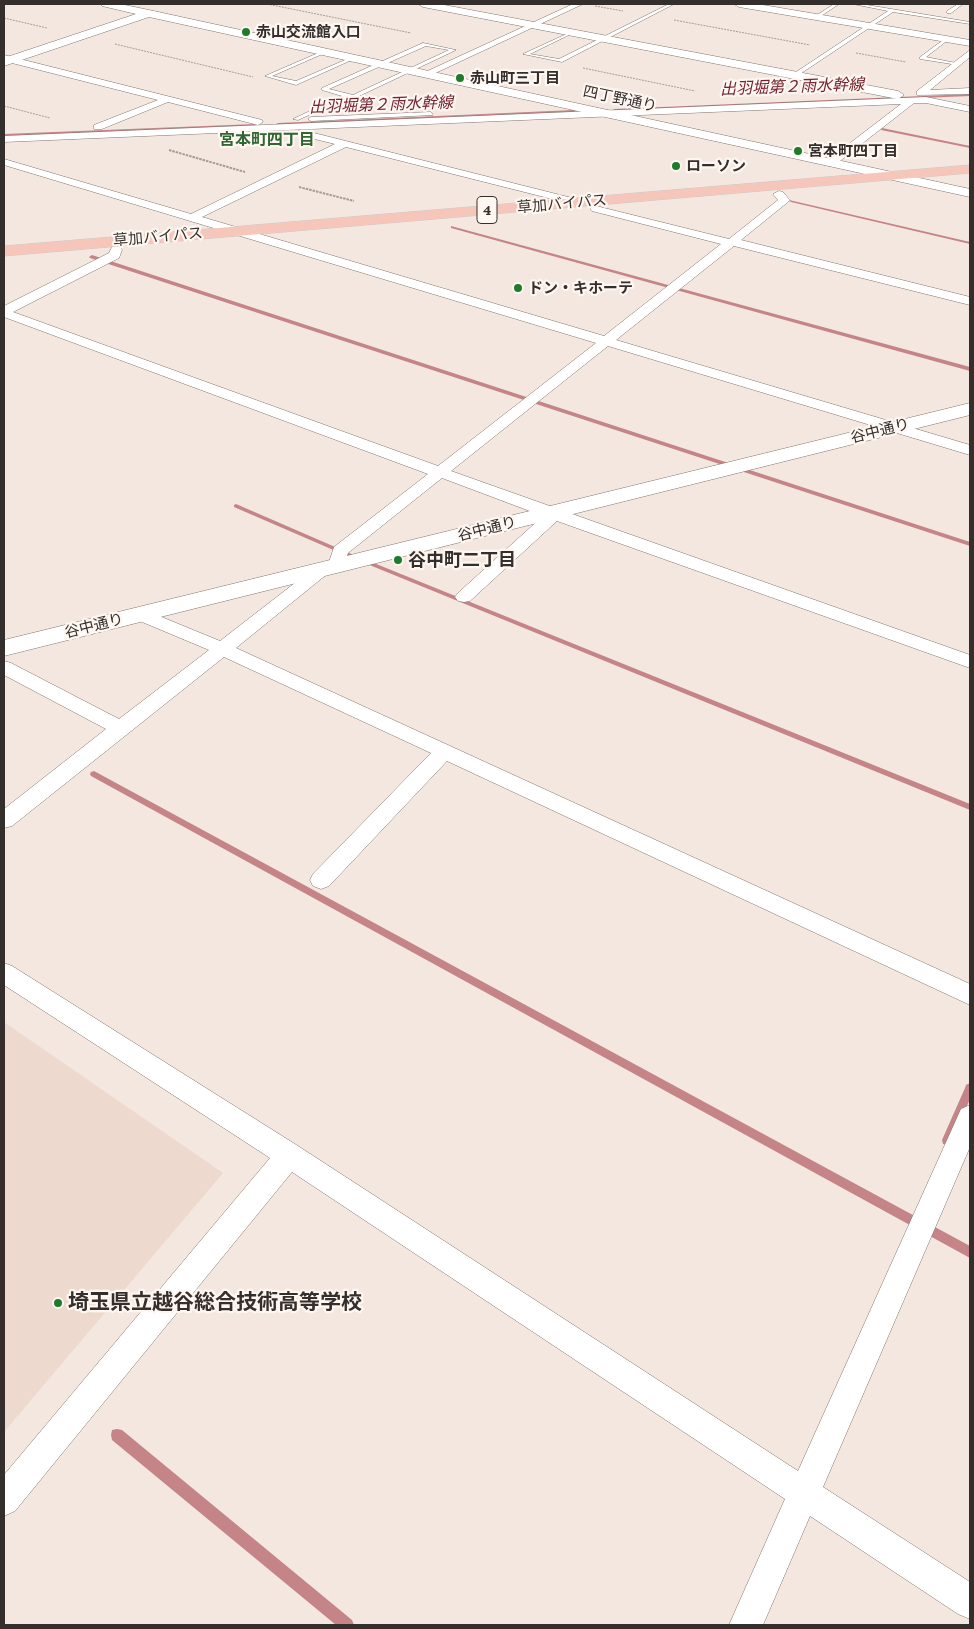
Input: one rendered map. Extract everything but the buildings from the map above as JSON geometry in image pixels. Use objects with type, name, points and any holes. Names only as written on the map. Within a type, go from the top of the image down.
[{"type":"highway","name":"草加バイパス","points":[[4,251],[970,169]]},
{"type":"highway","name":"草加バイパス","points":[[4,259],[970,178]]},
{"type":"street","name":"四丁野通り","points":[[106,4],[970,193]]},
{"type":"street","points":[[423,4],[898,94]]},
{"type":"street","points":[[426,74],[579,4]]},
{"type":"street","points":[[739,4],[970,44]]},
{"type":"street","points":[[6,60],[166,7]]},
{"type":"street","points":[[970,53],[920,94],[970,91]]},
{"type":"street","points":[[6,60],[576,202]]},
{"type":"street","points":[[582,108],[898,94]]},
{"type":"street","points":[[4,138],[608,114],[970,97]]},
{"type":"street","points":[[98,127],[168,99]]},
{"type":"street","points":[[832,162],[912,100]]},
{"type":"street","points":[[926,100],[970,108]]},
{"type":"street","points":[[4,131],[311,119]]},
{"type":"street","points":[[192,218],[344,144]]},
{"type":"street","points":[[4,162],[970,450]]},
{"type":"street","points":[[4,820],[221,648],[330,568],[340,552],[784,200],[779,194]]},
{"type":"street","points":[[596,209],[970,301]]},
{"type":"street","points":[[4,312],[116,255],[116,250]]},
{"type":"street","points":[[4,312],[553,514],[970,662]]},
{"type":"street","name":"谷中通り","points":[[4,648],[553,514],[970,409]]},
{"type":"street","points":[[464,597],[553,514]]},
{"type":"street","points":[[141,614],[221,648],[970,996]]},
{"type":"street","points":[[4,667],[120,728]]},
{"type":"street","points":[[321,880],[444,752]]},
{"type":"street","points":[[4,973],[289,1155],[970,1602]]},
{"type":"street","points":[[746,1625],[970,1117]]},
{"type":"street","points":[[4,1500],[289,1155]]},
{"type":"lane","points":[[571,32],[525,54],[560,61],[672,4]]},
{"type":"lane","points":[[816,17],[837,4]]},
{"type":"lane","points":[[855,4],[970,22]]},
{"type":"lane","points":[[949,12],[961,4]]},
{"type":"lane","points":[[795,75],[892,10]]},
{"type":"lane","points":[[946,39],[922,58],[956,64]]},
{"type":"lane","points":[[296,119],[348,96],[353,96],[454,50],[425,44],[324,89],[348,96]]},
{"type":"lane","points":[[325,51],[267,76],[296,83],[354,58]]},
{"type":"lane","points":[[311,119],[431,114]]},
{"type":"path","points":[[594,6],[906,62]]},
{"type":"path","points":[[4,18],[81,36]]},
{"type":"path","points":[[4,106],[84,128]]},
{"type":"shaded area","name":"埼玉県立越谷総合技術高等学校","points":[[4,1022],[223,1173],[4,1432]]},
{"type":"waterway","name":"出羽堀第２雨水幹線","points":[[615,110],[970,95]]},
{"type":"waterway","name":"出羽堀第２雨水幹線","points":[[278,124],[574,111]]},
{"type":"waterway","name":"出羽堀第２雨水幹線","points":[[4,135],[255,125]]},
{"type":"waterway","points":[[882,129],[970,147]]},
{"type":"waterway","points":[[791,201],[970,243]]},
{"type":"waterway","points":[[453,227],[970,369]]},
{"type":"waterway","points":[[92,257],[970,544]]},
{"type":"waterway","points":[[236,506],[347,554],[970,807]]},
{"type":"waterway","points":[[94,774],[970,1252]]},
{"type":"waterway","points":[[947,1140],[970,1088]]},
{"type":"waterway","points":[[117,1435],[347,1625]]},
{"type":"place","name":"赤山交流館入口","points":[[246,32]]},
{"type":"place","name":"赤山町三丁目","points":[[460,78]]},
{"type":"place","name":"宮本町四丁目","points":[[798,151]]},
{"type":"place","name":"ローソン","points":[[676,166]]},
{"type":"place","name":"ドン・キホーテ","points":[[518,288]]},
{"type":"place","name":"谷中町二丁目","points":[[398,560]]},
{"type":"place","name":"埼玉県立越谷総合技術高等学校","points":[[58,1303]]},
{"type":"district","name":"宮本町四丁目","points":[[267,140]]}]
